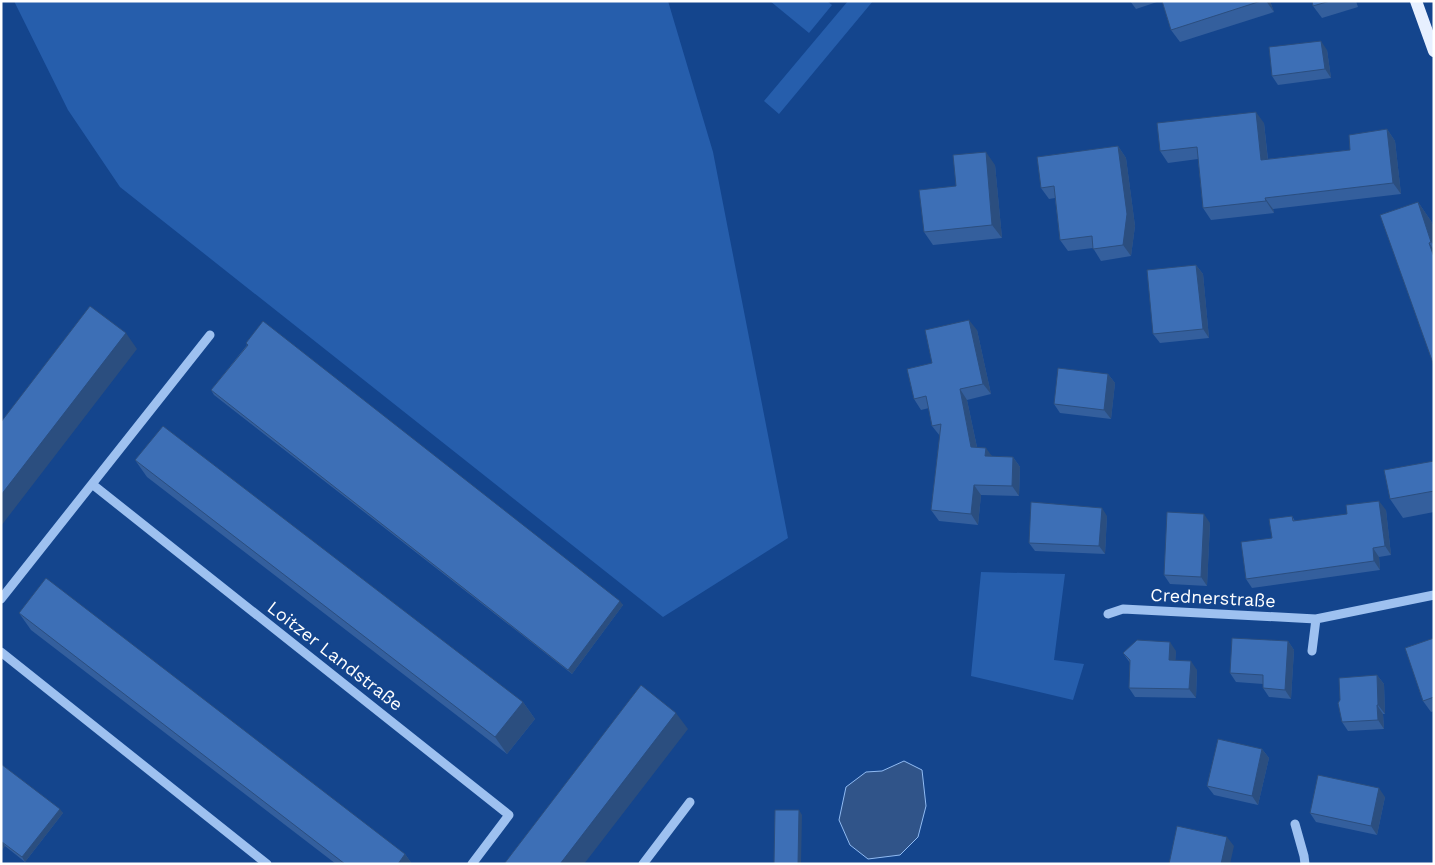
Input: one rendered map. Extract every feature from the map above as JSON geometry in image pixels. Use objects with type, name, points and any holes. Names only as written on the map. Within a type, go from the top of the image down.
[{"type":"main road","points":[[1416,1],[1434,51]]},
{"type":"street","points":[[1,600],[210,335]]},
{"type":"street","name":"Loitzer Landstraße","points":[[92,484],[509,815],[472,864]]},
{"type":"street","name":"Crednerstraße","points":[[1108,614],[1122,609],[1316,619],[1434,595]]},
{"type":"street","points":[[1312,651],[1316,619]]},
{"type":"street","points":[[1,652],[267,864]]},
{"type":"street","points":[[642,864],[690,802]]},
{"type":"street","points":[[1295,824],[1304,856],[1304,864]]},
{"type":"shaded area","points":[[14,1],[668,1],[713,152],[788,538],[663,617],[120,187],[68,110]]},
{"type":"shaded area","points":[[770,1],[827,1],[832,5],[809,33]]},
{"type":"shaded area","points":[[848,1],[873,1],[779,114],[764,101]]},
{"type":"shaded area","points":[[981,572],[1065,574],[1054,660],[1084,664],[1073,700],[971,676]]},
{"type":"shaded area","points":[[904,761],[922,770],[926,806],[918,837],[900,855],[868,859],[850,845],[839,820],[846,787],[866,772],[882,771]]},
{"type":"building","points":[[1162,1],[1261,1],[1171,30]]},
{"type":"building","points":[[1312,1],[1330,1],[1313,6]]},
{"type":"building","points":[[1321,41],[1325,69],[1272,76],[1269,47]]},
{"type":"building","points":[[1256,112],[1261,160],[1350,150],[1349,135],[1387,129],[1393,183],[1265,198],[1266,201],[1203,208],[1197,147],[1160,151],[1157,123]]},
{"type":"building","points":[[1118,146],[1127,214],[1123,245],[1093,249],[1092,236],[1060,240],[1054,186],[1041,188],[1037,157]]},
{"type":"building","points":[[986,152],[992,225],[924,232],[919,190],[956,186],[953,155]]},
{"type":"building","points":[[1418,202],[1434,257],[1434,366],[1380,215]]},
{"type":"building","points":[[1196,265],[1203,329],[1153,334],[1147,270]]},
{"type":"building","points":[[90,306],[126,333],[1,495],[1,422]]},
{"type":"building","points":[[969,320],[983,384],[960,389],[971,447],[986,448],[985,456],[1013,457],[1012,486],[974,485],[971,514],[931,510],[941,424],[932,426],[926,396],[914,399],[907,369],[932,363],[925,330]]},
{"type":"building","points":[[263,321],[620,601],[568,670],[211,390],[248,345],[246,343]]},
{"type":"building","points":[[1058,368],[1108,374],[1104,410],[1054,404]]},
{"type":"building","points":[[163,426],[523,702],[495,737],[135,460]]},
{"type":"building","points":[[1434,461],[1434,491],[1390,499],[1384,470]]},
{"type":"building","points":[[1379,501],[1385,546],[1373,548],[1374,561],[1246,579],[1241,542],[1272,538],[1269,519],[1292,516],[1293,521],[1347,514],[1346,505]]},
{"type":"building","points":[[1031,502],[1102,508],[1099,546],[1029,543]]},
{"type":"building","points":[[1167,512],[1204,514],[1201,577],[1164,575]]},
{"type":"building","points":[[46,578],[405,854],[398,864],[345,864],[19,613]]},
{"type":"building","points":[[1232,638],[1288,641],[1285,690],[1263,688],[1263,675],[1230,673]]},
{"type":"building","points":[[1434,638],[1434,697],[1423,701],[1405,648]]},
{"type":"building","points":[[1137,640],[1170,642],[1169,660],[1191,661],[1189,689],[1129,688],[1130,660],[1123,653]]},
{"type":"building","points":[[1377,675],[1378,720],[1342,722],[1338,703],[1340,700],[1339,678]]},
{"type":"building","points":[[641,685],[676,713],[560,864],[504,864]]},
{"type":"building","points":[[1218,739],[1262,749],[1252,796],[1207,786]]},
{"type":"building","points":[[1,764],[60,809],[22,857],[1,843]]},
{"type":"building","points":[[1318,775],[1379,788],[1371,826],[1310,813]]},
{"type":"building","points":[[775,810],[799,810],[798,864],[774,864]]},
{"type":"building","points":[[1177,826],[1227,837],[1221,864],[1169,864]]}]
